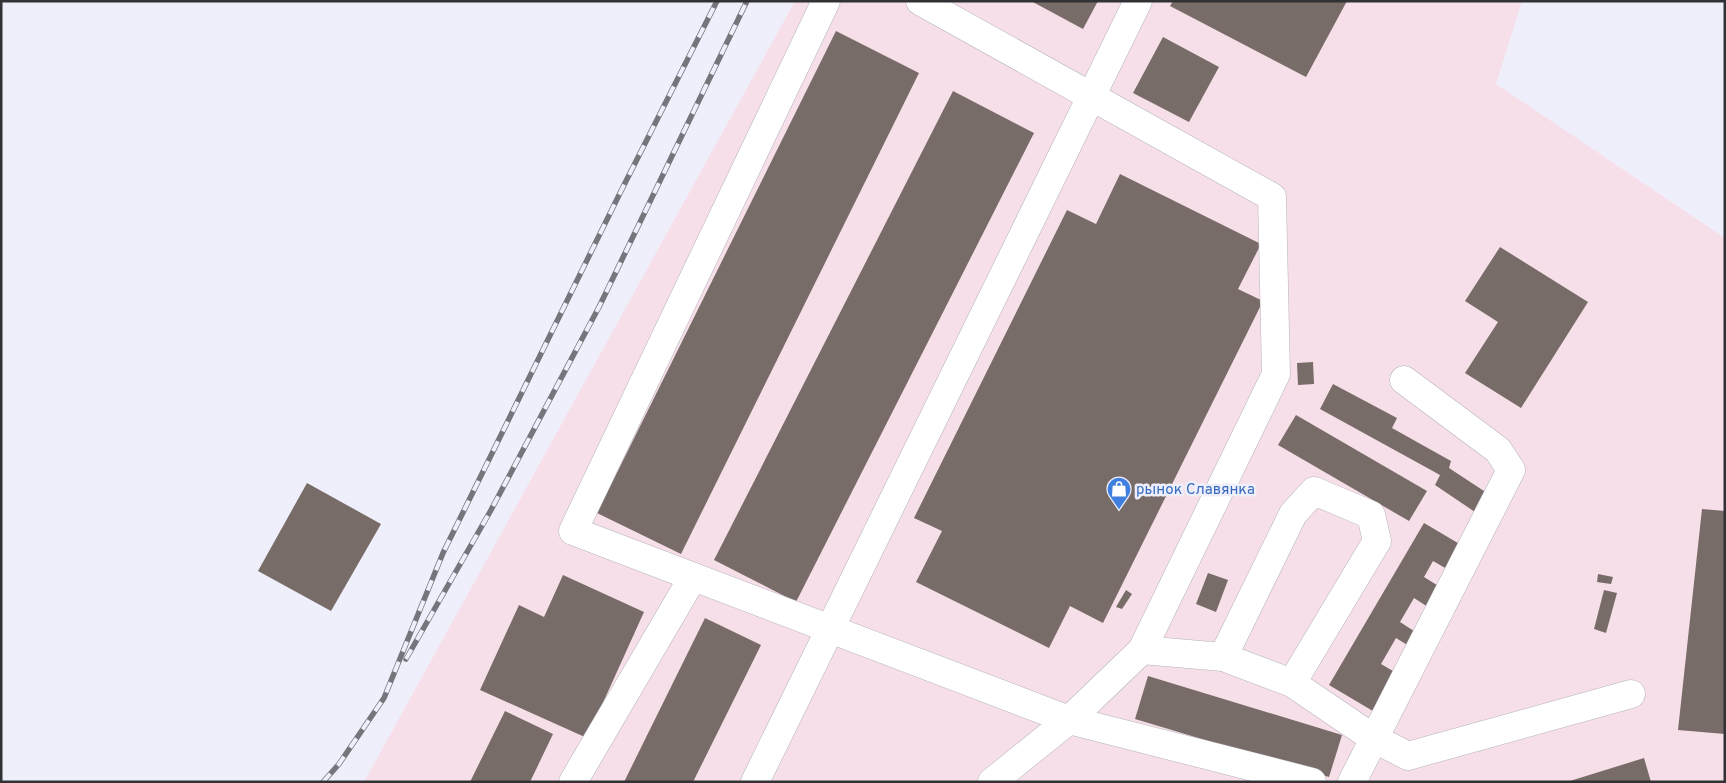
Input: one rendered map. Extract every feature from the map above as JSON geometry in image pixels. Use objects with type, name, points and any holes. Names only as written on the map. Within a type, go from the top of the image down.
[{"type":"lane","points":[[826,1],[572,531],[1069,720],[1312,782]]},
{"type":"lane","points":[[920,1],[1272,197],[1276,374],[1142,650],[1069,720],[992,782]]},
{"type":"lane","points":[[755,782],[1138,1]]},
{"type":"lane","points":[[1352,782],[1511,470],[1498,450],[1404,380]]},
{"type":"lane","points":[[1223,657],[1293,514],[1314,491],[1371,515],[1377,541],[1292,684]]},
{"type":"lane","points":[[573,782],[693,577]]},
{"type":"lane","points":[[1142,650],[1223,657],[1292,684],[1373,738],[1408,756],[1631,694]]},
{"type":"shaded area","name":"рынок Славянка","points":[[795,1],[1522,1],[1496,84],[1725,238],[1725,782],[364,782]]},
{"type":"building","points":[[1031,1],[1098,1],[1083,29]]},
{"type":"building","points":[[1173,1],[1347,1],[1306,77],[1170,6]]},
{"type":"building","points":[[836,31],[919,73],[681,554],[597,513]]},
{"type":"building","points":[[1163,37],[1219,67],[1189,122],[1133,93]]},
{"type":"building","points":[[953,91],[1034,133],[796,602],[714,560]]},
{"type":"building","points":[[1120,174],[1261,244],[1238,289],[1263,301],[1103,623],[1070,606],[1049,648],[916,582],[942,531],[914,518],[1067,210],[1096,224]]},
{"type":"building","points":[[1500,247],[1588,302],[1521,408],[1465,373],[1498,322],[1465,301]]},
{"type":"building","points":[[1313,362],[1314,384],[1298,385],[1297,363]]},
{"type":"building","points":[[1333,384],[1397,418],[1392,428],[1451,461],[1449,468],[1487,493],[1475,512],[1435,485],[1440,475],[1320,409]]},
{"type":"building","points":[[1296,415],[1427,491],[1409,521],[1278,445]]},
{"type":"building","points":[[307,483],[381,524],[331,611],[258,571]]},
{"type":"building","points":[[1702,509],[1725,511],[1725,734],[1678,730]]},
{"type":"building","points":[[1424,523],[1468,549],[1454,573],[1433,561],[1424,577],[1440,587],[1428,607],[1414,598],[1400,622],[1417,633],[1409,646],[1396,638],[1381,664],[1405,678],[1383,717],[1329,685]]},
{"type":"building","points":[[1208,573],[1228,580],[1216,612],[1196,604]]},
{"type":"building","points":[[1598,574],[1613,577],[1611,584],[1597,582]]},
{"type":"building","points":[[563,575],[644,612],[587,738],[480,690],[519,605],[544,617]]},
{"type":"building","points":[[1126,590],[1132,594],[1122,609],[1116,607]]},
{"type":"building","points":[[1604,590],[1617,593],[1606,633],[1594,629]]},
{"type":"building","points":[[705,618],[761,645],[693,782],[624,782]]},
{"type":"building","points":[[1148,676],[1342,735],[1329,777],[1135,719]]},
{"type":"building","points":[[505,711],[553,734],[530,782],[470,782]]},
{"type":"building","points":[[1644,758],[1651,782],[1570,782],[1570,781]]},
{"type":"railway","points":[[323,782],[339,764],[384,698],[443,553],[622,189],[717,1]]},
{"type":"railway","points":[[406,659],[491,510],[599,307],[747,1]]},
{"type":"place","name":"рынок Славянка","points":[[1119,510]]}]
